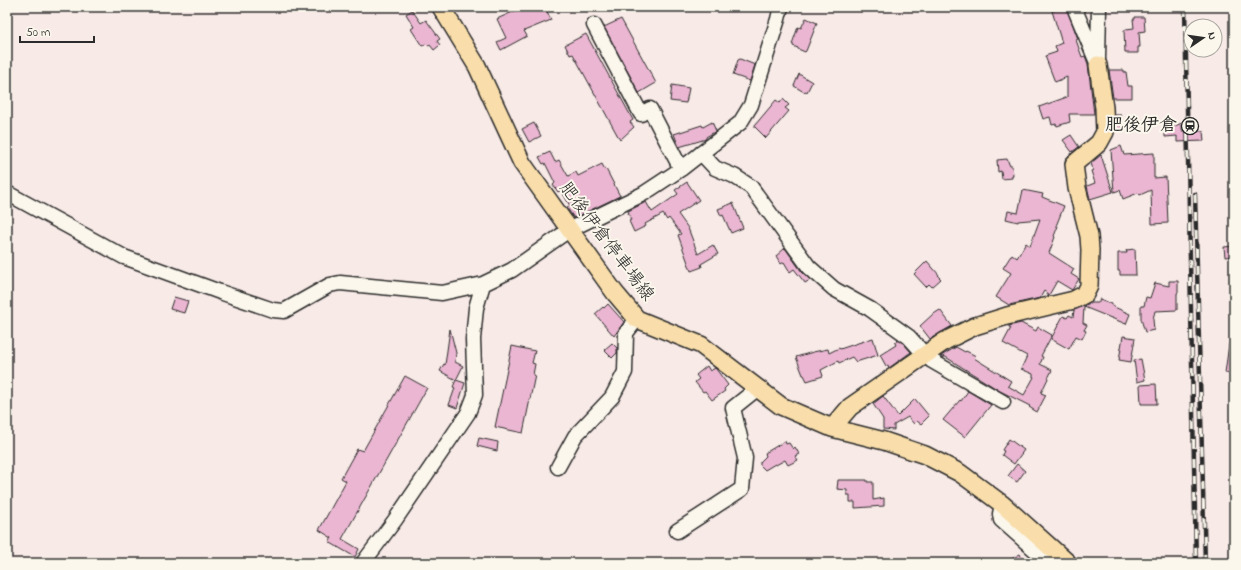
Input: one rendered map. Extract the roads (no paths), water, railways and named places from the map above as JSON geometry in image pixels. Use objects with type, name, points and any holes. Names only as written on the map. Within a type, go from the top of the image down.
[{"type":"main road","name":"肥後伊倉停車場線","points":[[441,7],[477,66],[522,163],[615,293],[637,318],[701,345],[780,406],[832,428],[884,441],[925,455],[960,473],[1002,504],[1068,563]]},
{"type":"main road","points":[[832,428],[850,407],[945,341],[975,326],[1007,316],[1074,300],[1085,294],[1089,286],[1089,236],[1077,188],[1074,164],[1099,143],[1105,132],[1104,108],[1098,65]]},
{"type":"street","points":[[7,193],[124,257],[274,310],[284,311],[330,285],[340,283],[442,292],[483,284],[512,270],[569,230],[643,194],[681,169],[740,122],[751,105],[781,7]]},
{"type":"street","points":[[1074,7],[1098,65]]},
{"type":"street","points":[[1098,65],[1099,7]]},
{"type":"street","points":[[594,25],[641,114],[650,109],[681,169]]},
{"type":"street","points":[[701,153],[715,168],[734,176],[751,187],[808,267],[834,290],[870,308],[910,337],[925,355],[1003,402]]},
{"type":"street","points":[[363,563],[396,520],[468,413],[475,395],[473,339],[476,308],[483,284]]},
{"type":"street","points":[[558,467],[575,436],[612,397],[624,372],[626,333],[637,318]]},
{"type":"street","points":[[677,531],[742,489],[745,458],[733,408],[758,388]]},
{"type":"street","points":[[1002,504],[1000,514],[1001,520],[1048,563]]},
{"type":"railway","points":[[1185,7],[1196,563]]},
{"type":"railway","points":[[1195,194],[1205,563]]},
{"type":"place","name":"肥後伊倉","points":[[1190,126]]}]
